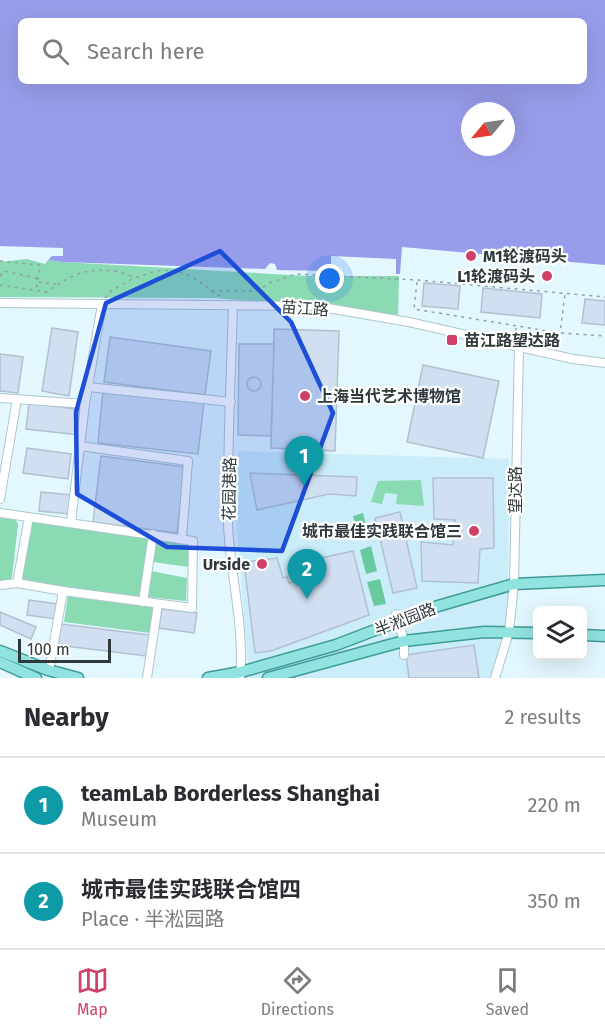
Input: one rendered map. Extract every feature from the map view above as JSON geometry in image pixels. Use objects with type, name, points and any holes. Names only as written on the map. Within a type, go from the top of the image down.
[{"type":"main road","name":"半淞园路","points":[[208,678],[240,675],[336,645],[397,618],[514,584],[605,580]]},
{"type":"main road","name":"半淞园路","points":[[268,678],[404,641],[484,632],[533,633]]},
{"type":"main road","points":[[587,635],[605,636]]},
{"type":"main road","points":[[0,651],[49,671],[78,678]]},
{"type":"main road","points":[[0,662],[36,678]]},
{"type":"street","name":"苗江路","points":[[0,303],[316,306],[409,322],[573,359],[605,363]]},
{"type":"street","points":[[71,522],[85,404],[102,304]]},
{"type":"street","name":"花园港路","points":[[233,305],[228,525],[240,628],[242,653],[240,675]]},
{"type":"street","name":"望达路","points":[[495,678],[509,632],[514,584],[514,346]]},
{"type":"street","points":[[88,387],[231,402]]},
{"type":"street","points":[[0,398],[85,404]]},
{"type":"street","points":[[0,499],[17,399]]},
{"type":"street","points":[[80,446],[188,461],[182,538]]},
{"type":"street","points":[[0,513],[193,541],[192,608],[17,583],[0,585]]},
{"type":"street","points":[[17,583],[29,517]]},
{"type":"street","points":[[143,602],[153,534]]},
{"type":"street","points":[[49,671],[63,591]]},
{"type":"street","points":[[147,678],[158,604]]},
{"type":"street","points":[[397,618],[404,641],[404,655]]},
{"type":"path","points":[[0,261],[40,265],[36,291]]},
{"type":"path","points":[[0,285],[46,292],[76,273],[90,270],[120,272],[135,277]]},
{"type":"path","points":[[0,276],[4,271],[36,278],[37,282],[58,285]]},
{"type":"path","points":[[102,304],[111,291],[135,277],[155,271],[176,271],[200,280],[211,291],[258,291],[269,283],[296,274],[417,280],[605,297]]},
{"type":"path","points":[[417,280],[414,309],[560,333],[605,336]]},
{"type":"path","points":[[560,333],[566,294]]},
{"type":"path","points":[[514,346],[518,325]]},
{"type":"highlighted area","points":[[220,251],[291,322],[333,413],[282,551],[167,547],[77,494],[76,412],[106,303]]},
{"type":"shaded area","points":[[238,451],[509,459],[508,621],[494,678],[249,678],[237,531]]},
{"type":"green space","points":[[27,259],[45,264],[48,260],[307,276],[399,276],[398,315],[215,298],[0,297],[0,262]]},
{"type":"green space","points":[[421,480],[424,506],[396,504],[397,494],[385,493],[382,504],[371,502],[378,481]]},
{"type":"green space","points":[[363,513],[369,538],[359,540],[353,516]]},
{"type":"green space","points":[[0,516],[14,518],[18,524],[10,581],[0,580]]},
{"type":"green space","points":[[31,522],[149,537],[141,599],[22,581]]},
{"type":"green space","points":[[160,537],[189,544],[189,567],[153,562],[156,540]]},
{"type":"green space","points":[[371,546],[377,571],[366,574],[360,550]]},
{"type":"green space","points":[[151,571],[187,578],[186,601],[147,597]]},
{"type":"green space","points":[[380,579],[386,604],[374,606],[367,582]]},
{"type":"green space","points":[[68,595],[153,607],[150,633],[64,622]]},
{"type":"water","points":[[0,0],[605,0],[605,265],[402,247],[400,274],[396,274],[396,259],[331,256],[331,271],[277,270],[275,264],[270,263],[265,269],[48,260],[52,256],[63,256],[63,248],[0,246]]},
{"type":"building","points":[[424,283],[460,286],[458,309],[422,306]]},
{"type":"building","points":[[483,288],[542,294],[540,318],[481,312]]},
{"type":"building","points":[[585,299],[605,301],[605,325],[582,323]]},
{"type":"building","points":[[52,328],[78,332],[69,396],[42,391]]},
{"type":"building","name":"上海当代艺术博物馆","points":[[274,329],[339,331],[335,451],[271,448]]},
{"type":"building","points":[[110,337],[211,351],[205,395],[104,382]]},
{"type":"building","points":[[239,344],[274,344],[271,436],[238,435]]},
{"type":"building","points":[[0,354],[23,357],[18,393],[0,391]]},
{"type":"building","points":[[423,365],[499,381],[483,458],[407,442]]},
{"type":"building","points":[[251,377],[257,377],[261,384],[257,391],[251,391],[247,387],[247,381]]},
{"type":"building","points":[[103,390],[204,402],[198,454],[98,443]]},
{"type":"building","points":[[29,403],[83,410],[80,435],[26,429]]},
{"type":"building","points":[[27,448],[71,454],[68,479],[23,473]]},
{"type":"building","points":[[101,456],[185,467],[177,533],[93,522]]},
{"type":"building","points":[[250,473],[357,477],[356,496],[329,494],[257,510]]},
{"type":"building","name":"城市最佳实践联合馆三","points":[[433,478],[493,478],[494,548],[480,549],[478,583],[422,581],[421,542],[453,545],[455,520],[434,519]]},
{"type":"building","points":[[41,492],[72,495],[70,514],[39,511]]},
{"type":"building","points":[[400,512],[417,588],[393,593],[375,518]]},
{"type":"building","points":[[353,551],[369,615],[271,651],[255,653],[244,562],[277,558],[283,578],[287,577],[289,583],[310,576],[307,561]]},
{"type":"building","points":[[29,600],[57,604],[56,619],[27,615]]},
{"type":"building","points":[[162,609],[197,613],[194,633],[159,628]]},
{"type":"building","points":[[0,612],[36,627],[31,639],[0,625]]},
{"type":"building","points":[[61,624],[149,635],[146,656],[58,645]]},
{"type":"building","points":[[474,645],[479,678],[409,678],[406,655]]},
{"type":"place","name":"M1轮渡码头","points":[[471,256]]},
{"type":"place","name":"L1轮渡码头","points":[[547,276]]},
{"type":"place","name":"苗江路望达路","points":[[452,340]]},
{"type":"place","name":"上海当代艺术博物馆","points":[[305,396]]},
{"type":"place","name":"teamLab Borderless Shanghai","points":[[304,486]]},
{"type":"place","name":"城市最佳实践联合馆三","points":[[474,531]]},
{"type":"place","name":"Urside","points":[[262,564]]},
{"type":"place","name":"城市最佳实践联合馆四","points":[[307,599]]}]
